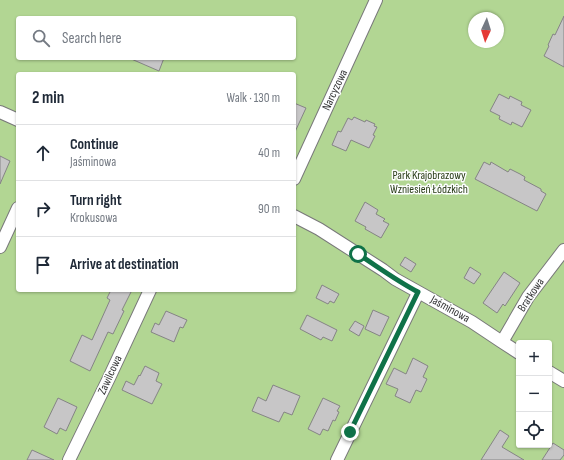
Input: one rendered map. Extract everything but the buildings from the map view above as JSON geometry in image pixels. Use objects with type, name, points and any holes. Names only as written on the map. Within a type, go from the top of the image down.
[{"type":"street","name":"Narcyzowa","points":[[296,175],[376,0]]},
{"type":"street","points":[[0,112],[16,119]]},
{"type":"street","points":[[0,247],[16,212]]},
{"type":"street","name":"Jaśminowa","points":[[296,217],[319,229],[395,279],[472,322],[516,351]]},
{"type":"street","name":"Bratkowa","points":[[502,342],[528,296],[564,250]]},
{"type":"street","name":"Zawilcowa","points":[[69,460],[149,292]]},
{"type":"street","points":[[337,460],[418,292]]},
{"type":"street","points":[[552,374],[564,381]]},
{"type":"green space","name":"Park Krajobrazowy Wzniesień Łódzkich","points":[[0,0],[564,0],[564,460],[0,460]]},
{"type":"route","points":[[350,432],[418,292],[395,279],[358,254]]}]
